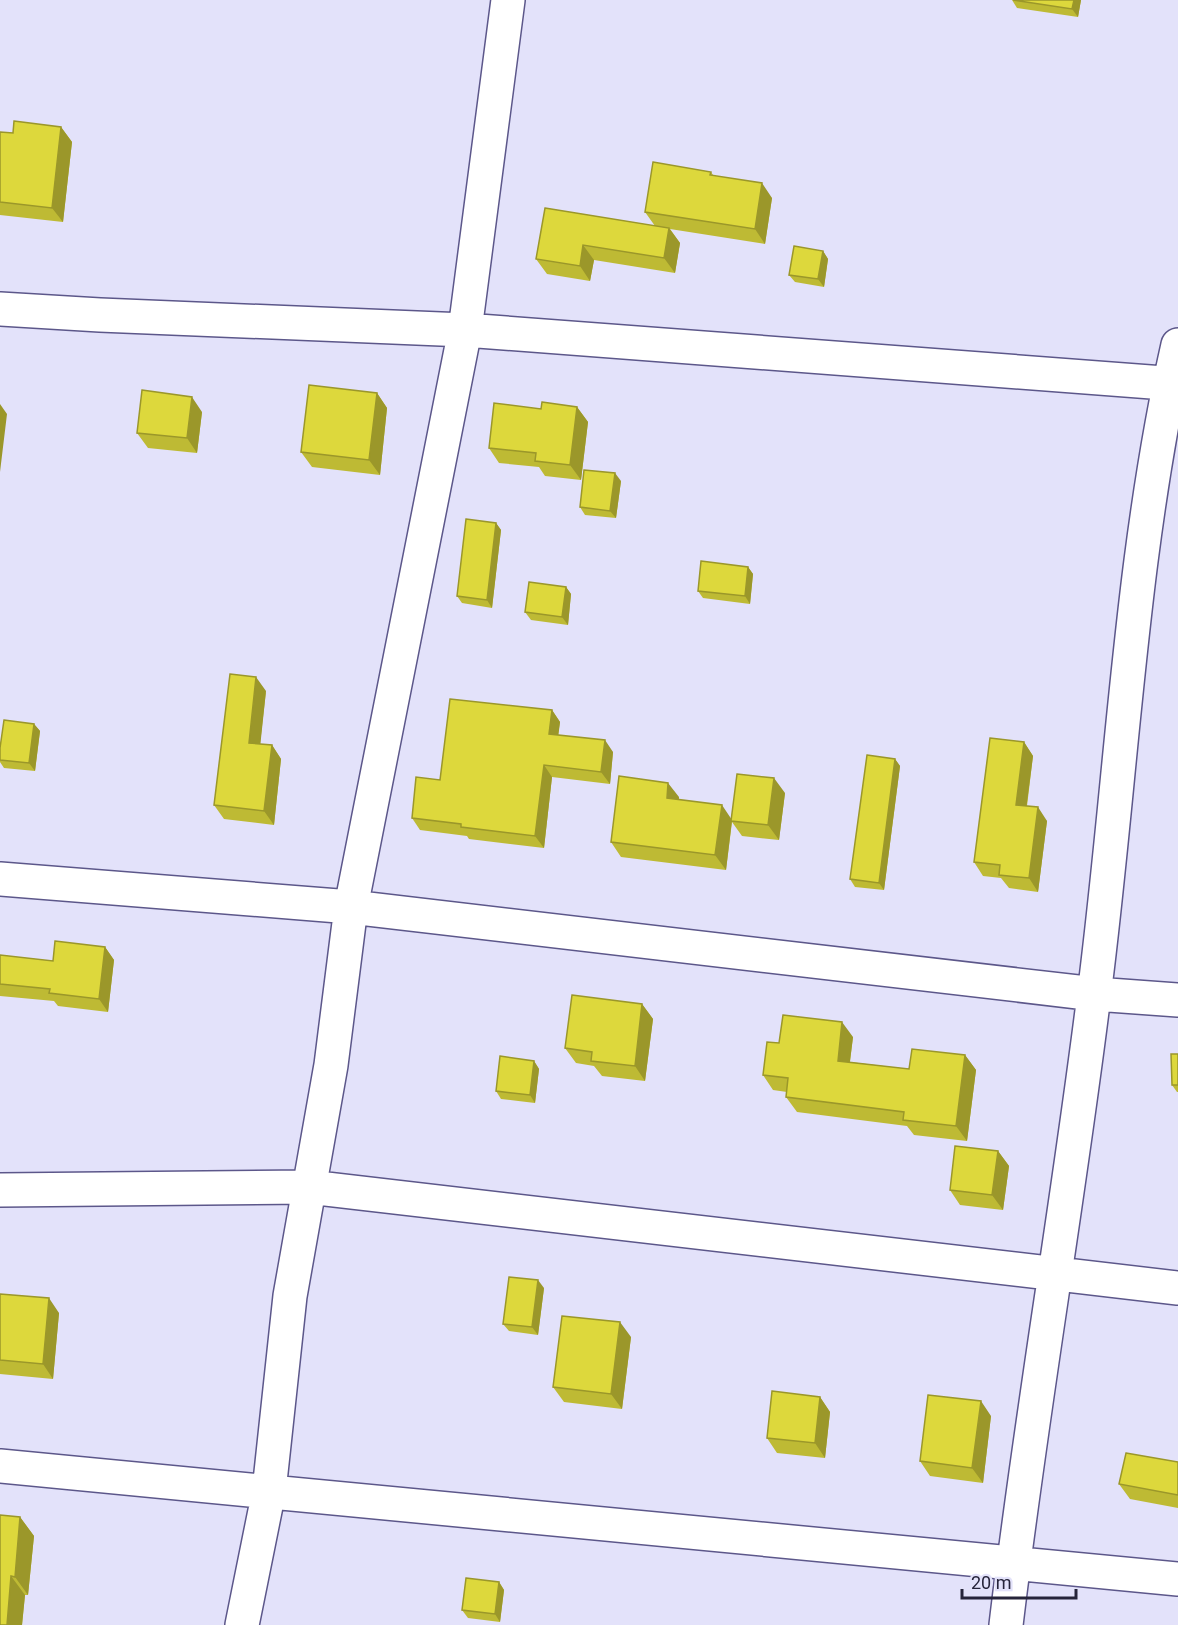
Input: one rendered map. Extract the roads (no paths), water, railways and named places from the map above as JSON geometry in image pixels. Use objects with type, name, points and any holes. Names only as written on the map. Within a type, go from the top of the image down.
[{"type":"street","points":[[242,1625],[269,1491],[290,1296],[331,1065],[351,907],[465,330],[508,0]]},
{"type":"street","points":[[0,309],[465,330],[1174,383]]},
{"type":"street","points":[[1006,1625],[1095,994],[1140,554],[1174,383],[1178,345]]},
{"type":"street","points":[[0,879],[351,907],[1095,994],[1178,1000]]},
{"type":"street","points":[[0,1190],[309,1187],[1178,1288]]},
{"type":"street","points":[[0,1466],[1178,1579]]}]
